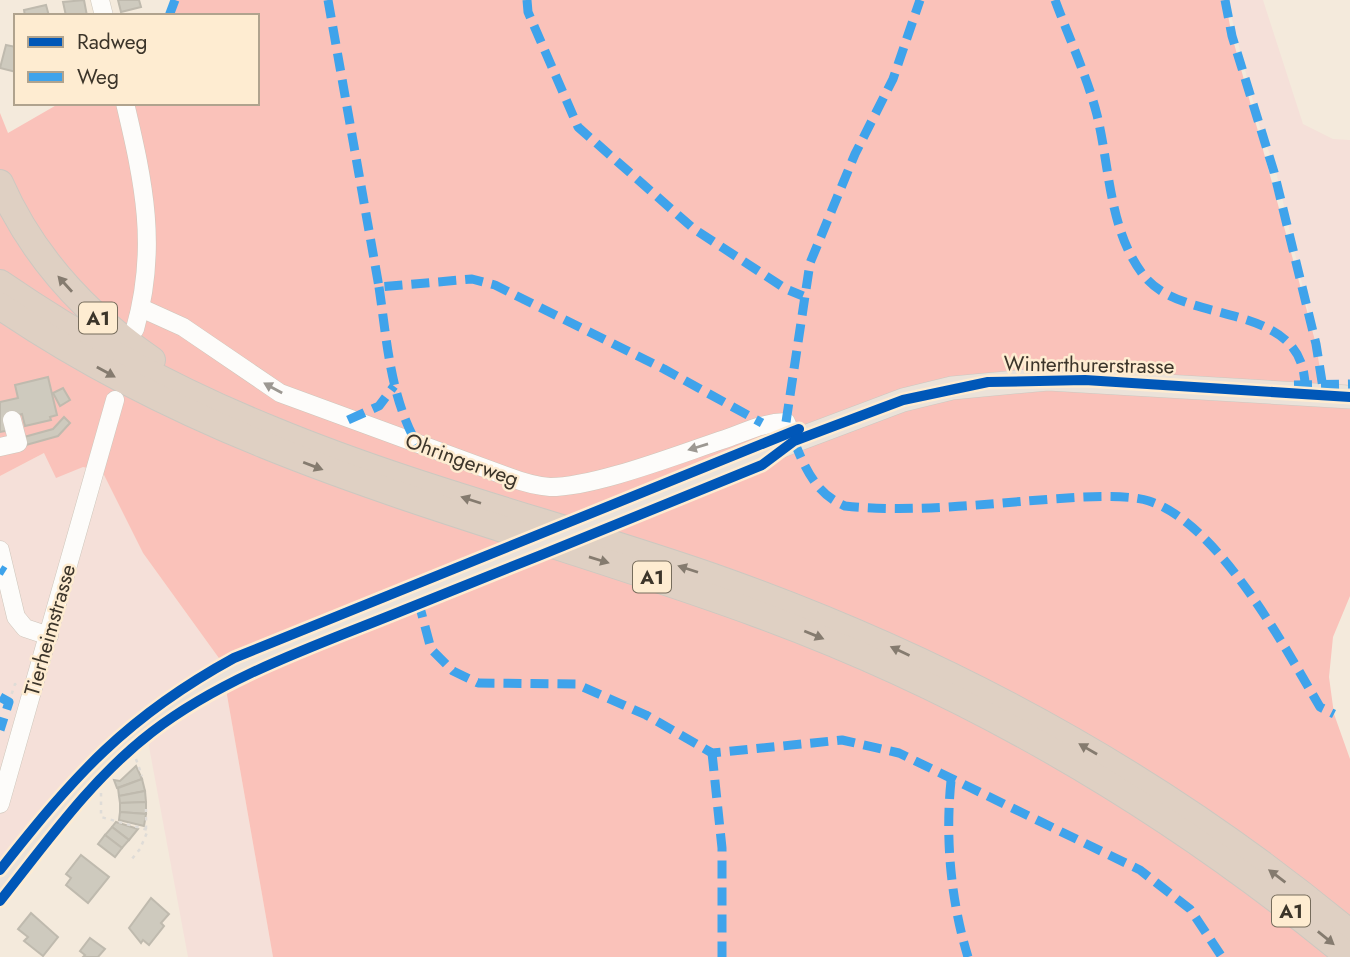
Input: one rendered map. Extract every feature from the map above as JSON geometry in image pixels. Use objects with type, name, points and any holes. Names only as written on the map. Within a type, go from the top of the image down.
[{"type":"highway","name":"A1","points":[[0,183],[34,243],[83,303],[132,346],[235,415]]},
{"type":"highway","name":"A1","points":[[0,283],[117,357],[235,415],[385,472],[729,583],[845,628],[947,673],[1043,723],[1143,782],[1225,838],[1350,933]]},
{"type":"highway","name":"A1","points":[[0,306],[108,373],[257,444],[368,486],[756,613],[938,690],[1053,751],[1146,807],[1264,890],[1349,957]]},
{"type":"main road","name":"Winterthurerstrasse","points":[[0,885],[74,793],[119,747],[176,703],[239,667],[794,441],[903,400],[952,388],[1012,380],[1108,381],[1350,397]]},
{"type":"street","points":[[125,105],[147,209],[148,259],[135,329]]},
{"type":"street","name":"Ohringerweg","points":[[141,308],[178,324],[287,396],[509,477],[541,486],[568,485],[603,478],[737,435],[762,423],[786,422],[794,441]]},
{"type":"street","name":"Tierheimstrasse","points":[[0,804],[115,400]]},
{"type":"street","points":[[0,447],[18,443],[12,420]]},
{"type":"street","points":[[0,550],[16,617],[25,628],[48,636]]},
{"type":"path","points":[[136,760],[142,776]]},
{"type":"path","points":[[100,792],[101,817],[146,830]]},
{"type":"path","points":[[131,860],[141,849],[146,830],[146,809]]},
{"type":"shaded area","points":[[175,0],[1225,0],[1232,36],[1316,344],[1324,395],[1350,397],[1350,596],[1333,637],[1329,677],[1334,714],[1350,759],[1350,957],[273,957],[221,661],[143,553],[102,471],[83,467],[56,478],[44,453],[0,476],[0,113],[8,133],[57,105],[259,105],[259,14],[170,14]]},
{"type":"shaded area","points":[[1227,0],[1263,0],[1303,124],[1333,139],[1350,140],[1350,397],[1324,395],[1316,344],[1274,163],[1262,136]]},
{"type":"shaded area","points":[[44,453],[102,471],[143,553],[221,661],[273,957],[188,957],[145,725],[0,885],[0,476]]},
{"type":"building","points":[[84,0],[87,14],[66,14],[63,2]]},
{"type":"building","points":[[118,0],[139,0],[141,7],[121,12]]},
{"type":"building","points":[[46,5],[48,14],[25,14],[24,10]]},
{"type":"building","points":[[6,45],[14,47],[14,72],[0,68]]},
{"type":"building","points":[[48,377],[57,415],[50,417],[51,420],[25,426],[22,414],[8,418],[11,430],[0,432],[0,402],[18,398],[15,385]]},
{"type":"building","points":[[63,388],[70,400],[60,406],[53,393]]},
{"type":"building","points":[[64,417],[70,423],[58,436],[26,445],[24,437],[53,429]]},
{"type":"building","points":[[136,766],[142,779],[117,788],[114,780],[120,781]]},
{"type":"building","points":[[142,779],[145,791],[119,796],[118,788]]},
{"type":"building","points":[[145,791],[146,802],[120,803],[119,796]]},
{"type":"building","points":[[146,802],[146,814],[120,812],[120,803]]},
{"type":"building","points":[[120,812],[146,814],[144,826],[119,820]]},
{"type":"building","points":[[116,822],[138,829],[129,840],[112,827]]},
{"type":"building","points":[[112,827],[129,840],[122,848],[105,835]]},
{"type":"building","points":[[105,835],[122,848],[115,857],[98,844]]},
{"type":"building","points":[[81,855],[109,877],[88,903],[66,885],[71,878],[66,874]]},
{"type":"building","points":[[151,898],[169,914],[161,923],[164,926],[149,945],[143,940],[141,943],[129,928]]},
{"type":"building","points":[[31,913],[58,937],[43,956],[24,941],[28,937],[18,929]]},
{"type":"building","points":[[90,938],[105,949],[98,957],[83,957],[85,955],[80,951]]},
{"type":"marked path","points":[[170,14],[175,0]]},
{"type":"marked path","points":[[328,0],[379,287],[472,279],[495,285],[664,369],[762,423]]},
{"type":"marked path","points":[[527,0],[528,12],[578,127],[694,229],[786,289],[803,296]]},
{"type":"marked path","points":[[786,422],[810,263],[855,154],[893,79],[920,0]]},
{"type":"marked path","points":[[1055,0],[1093,100],[1117,220],[1133,260],[1145,277],[1164,292],[1188,303],[1267,328],[1287,341],[1301,362],[1305,391]]},
{"type":"marked path","points":[[1225,0],[1232,36],[1274,172],[1316,344],[1323,388]]},
{"type":"marked path","points":[[379,287],[395,387],[417,444]]},
{"type":"marked path","points":[[1294,385],[1350,384]]},
{"type":"marked path","points":[[348,420],[379,406],[394,386]]},
{"type":"marked path","points":[[794,441],[807,470],[819,487],[826,495],[845,506],[936,508],[1122,497],[1149,501],[1175,514],[1200,534],[1224,560],[1269,621],[1320,707],[1334,714]]},
{"type":"marked path","points":[[0,569],[5,572]]},
{"type":"marked path","points":[[418,600],[431,649],[453,671],[478,683],[576,684],[646,715],[712,753],[842,740],[899,753],[1140,870],[1190,909],[1222,957]]},
{"type":"marked path","points":[[0,697],[9,702],[0,730]]},
{"type":"marked path","points":[[712,753],[722,848],[722,957]]},
{"type":"marked path","points":[[951,781],[951,870],[957,914],[968,957]]},
{"type":"cycle path","points":[[0,901],[71,812],[130,750],[181,711],[212,693],[309,648],[762,465],[794,441],[903,400],[988,382],[1085,380],[1350,397]]},
{"type":"cycle path","points":[[0,870],[53,805],[105,750],[162,703],[234,658],[799,429]]}]
